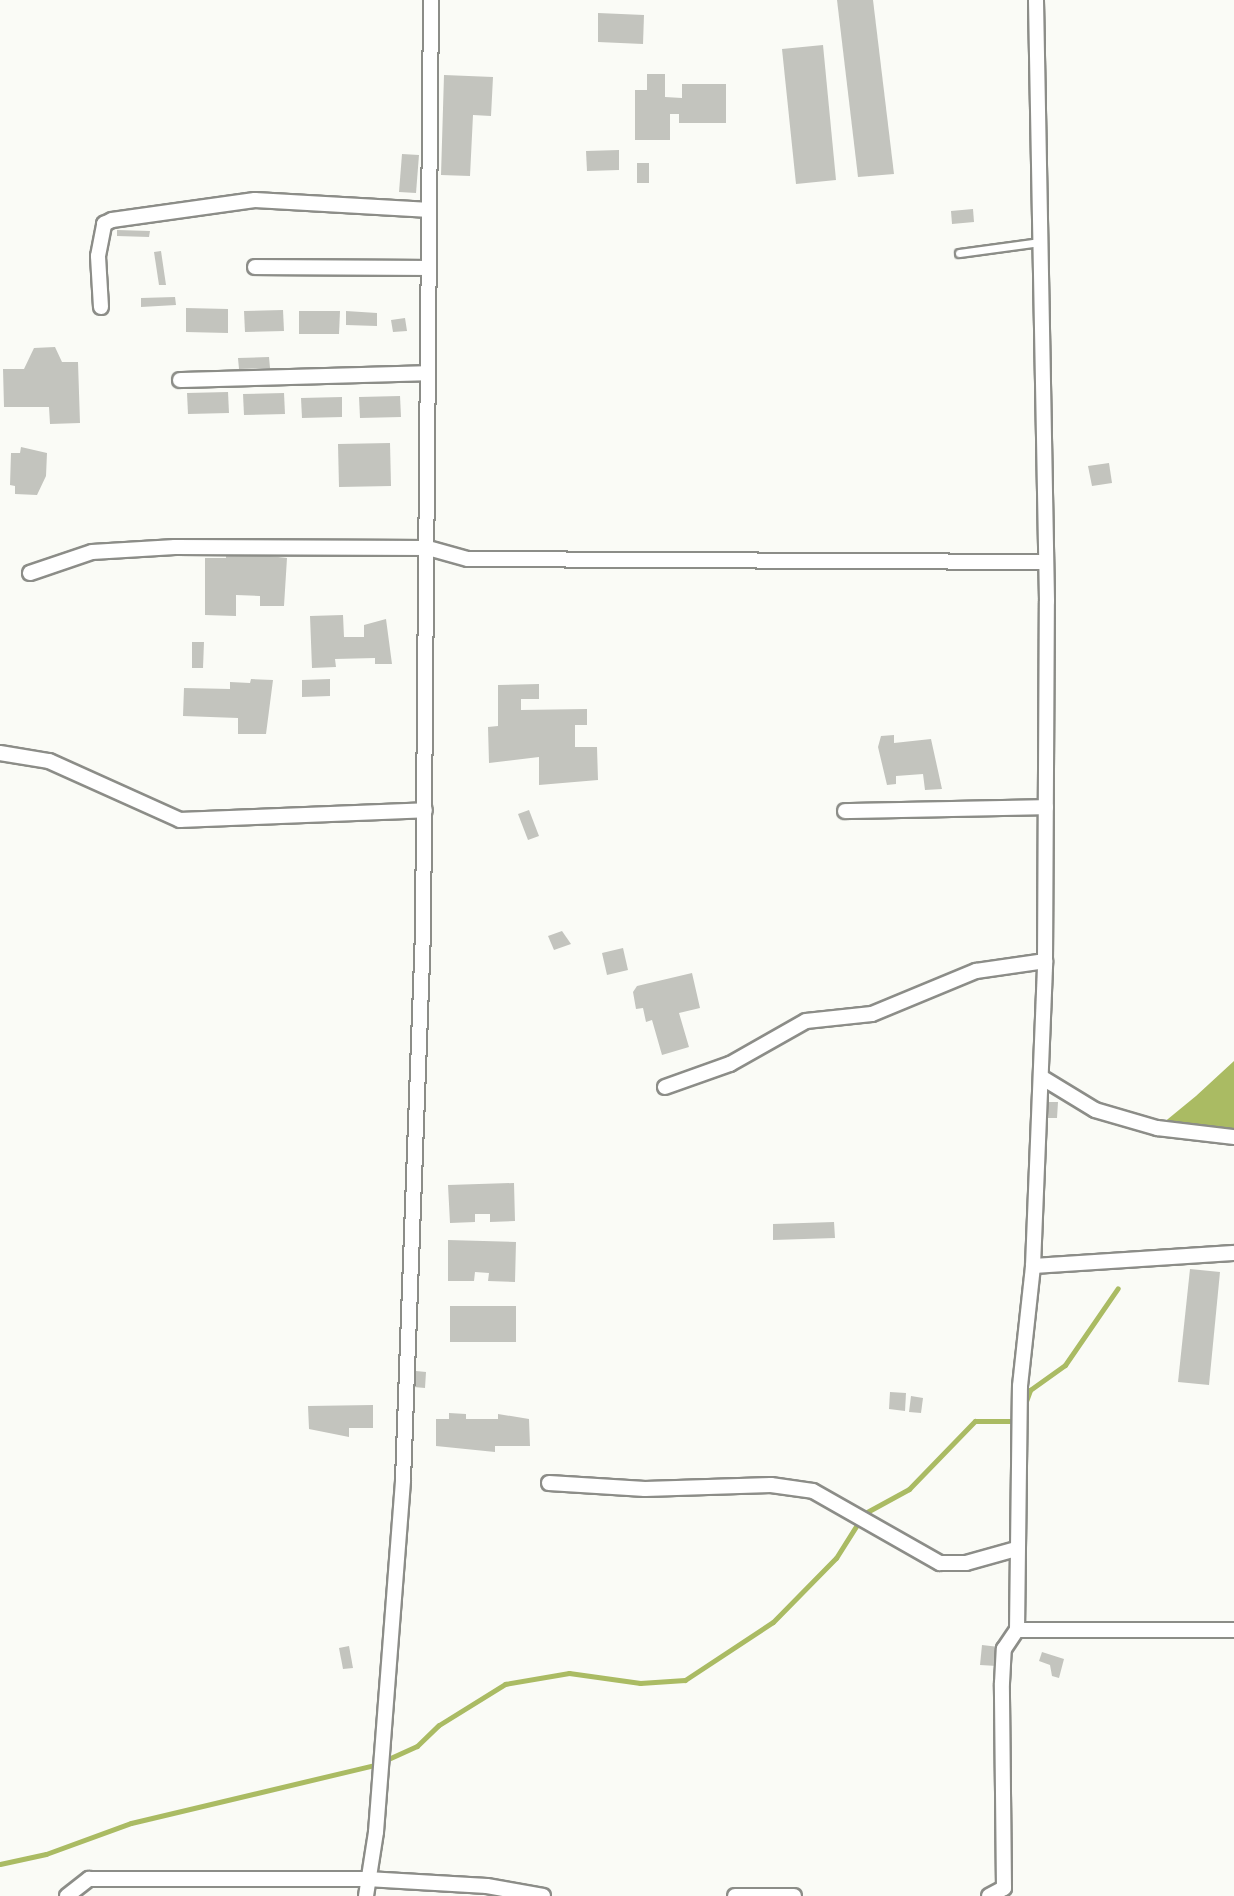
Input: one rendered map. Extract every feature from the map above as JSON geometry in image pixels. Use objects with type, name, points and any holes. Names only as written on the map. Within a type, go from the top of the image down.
[{"type":"street","points":[[366,1896],[379,1779],[403,1480],[425,810],[428,548],[426,210],[431,0]]},
{"type":"street","points":[[989,1896],[1010,1892],[1002,1683],[1004,1649],[1017,1630],[1020,1386],[1033,1266],[1045,961],[1046,562],[1036,0]]},
{"type":"street","points":[[101,307],[98,256],[104,224],[112,220],[255,200],[426,210]]},
{"type":"street","points":[[255,267],[426,268]]},
{"type":"street","points":[[180,380],[427,373]]},
{"type":"street","points":[[30,573],[92,552],[428,548],[468,559],[1046,562]]},
{"type":"street","points":[[0,753],[58,764],[180,820],[425,810]]},
{"type":"street","points":[[845,811],[1046,807]]},
{"type":"street","points":[[665,1087],[730,1064],[806,1021],[872,1014],[976,971],[1045,961]]},
{"type":"street","points":[[1041,1077],[1095,1110],[1157,1128],[1234,1137]]},
{"type":"street","points":[[1033,1266],[1234,1253]]},
{"type":"street","points":[[549,1483],[645,1489],[771,1485],[813,1491],[940,1563],[966,1563],[1016,1549]]},
{"type":"street","points":[[1017,1630],[1234,1630]]},
{"type":"street","points":[[67,1896],[89,1879],[367,1879],[543,1896]]},
{"type":"street","points":[[735,1896],[794,1896]]},
{"type":"lane","points":[[959,253],[1040,242]]},
{"type":"shaded area","points":[[1234,1061],[1234,1137],[1157,1128],[1196,1096]]},
{"type":"building","points":[[837,0],[873,0],[894,174],[858,177]]},
{"type":"building","points":[[598,13],[644,15],[643,44],[598,42]]},
{"type":"building","points":[[823,45],[836,180],[796,184],[782,49]]},
{"type":"building","points":[[647,74],[665,74],[665,97],[682,98],[682,84],[726,84],[726,123],[679,123],[679,114],[670,114],[670,140],[635,140],[635,90],[647,90]]},
{"type":"building","points":[[444,75],[493,77],[491,116],[473,115],[470,176],[441,175]]},
{"type":"building","points":[[619,150],[619,170],[587,171],[586,151]]},
{"type":"building","points":[[402,154],[419,155],[416,193],[399,192]]},
{"type":"building","points":[[637,163],[649,163],[649,183],[637,183]]},
{"type":"building","points":[[973,209],[974,222],[952,224],[951,211]]},
{"type":"building","points":[[117,230],[150,231],[149,237],[117,236]]},
{"type":"building","points":[[161,251],[166,285],[159,285],[154,252]]},
{"type":"building","points":[[175,297],[176,305],[141,307],[141,298]]},
{"type":"building","points":[[186,308],[228,309],[228,333],[186,332]]},
{"type":"building","points":[[283,310],[284,331],[245,332],[244,311]]},
{"type":"building","points":[[299,311],[340,311],[339,334],[299,334]]},
{"type":"building","points":[[346,311],[377,313],[377,326],[346,325]]},
{"type":"building","points":[[405,318],[407,331],[393,332],[391,320]]},
{"type":"building","points":[[55,347],[62,362],[78,362],[80,423],[50,424],[49,407],[4,407],[3,369],[24,369],[34,348]]},
{"type":"building","points":[[269,357],[270,368],[239,369],[238,358]]},
{"type":"building","points":[[228,392],[229,413],[188,414],[187,393]]},
{"type":"building","points":[[284,393],[285,414],[244,415],[243,394]]},
{"type":"building","points":[[400,396],[401,417],[360,418],[359,397]]},
{"type":"building","points":[[342,397],[342,417],[302,418],[301,398]]},
{"type":"building","points":[[390,443],[391,486],[339,487],[338,444]]},
{"type":"building","points":[[21,447],[47,453],[46,476],[37,495],[15,494],[15,486],[10,485],[11,453],[20,453]]},
{"type":"building","points":[[1109,463],[1112,483],[1092,486],[1088,466]]},
{"type":"building","points":[[226,551],[287,558],[284,606],[260,606],[260,596],[236,595],[236,616],[205,615],[205,558],[226,558]]},
{"type":"building","points":[[343,615],[344,637],[364,637],[364,625],[386,619],[392,664],[375,664],[375,658],[335,659],[336,667],[312,668],[310,616]]},
{"type":"building","points":[[192,642],[204,642],[203,668],[192,668]]},
{"type":"building","points":[[251,679],[273,680],[266,734],[238,734],[238,718],[183,716],[184,688],[230,689],[230,682],[250,683]]},
{"type":"building","points":[[330,679],[330,696],[302,697],[302,680]]},
{"type":"building","points":[[539,684],[539,699],[521,699],[521,710],[587,709],[587,725],[575,725],[575,747],[597,747],[598,780],[539,785],[539,757],[489,763],[488,727],[498,726],[498,685]]},
{"type":"building","points":[[894,735],[894,743],[931,739],[942,789],[925,790],[923,774],[896,776],[896,784],[887,785],[878,747],[881,736]]},
{"type":"building","points":[[529,810],[539,836],[528,840],[518,814]]},
{"type":"building","points":[[562,931],[571,944],[554,950],[548,936]]},
{"type":"building","points":[[623,948],[628,970],[607,975],[602,953]]},
{"type":"building","points":[[692,973],[700,1008],[679,1013],[689,1047],[662,1055],[652,1020],[646,1022],[643,1008],[636,1009],[633,992],[637,986]]},
{"type":"building","points":[[1048,1102],[1058,1102],[1057,1118],[1047,1118]]},
{"type":"building","points":[[514,1183],[515,1221],[490,1222],[490,1214],[475,1214],[475,1222],[450,1223],[448,1185]]},
{"type":"building","points":[[834,1222],[835,1238],[773,1240],[773,1224]]},
{"type":"building","points":[[448,1240],[516,1242],[515,1282],[488,1281],[489,1273],[475,1272],[474,1281],[448,1281]]},
{"type":"building","points":[[1190,1269],[1220,1272],[1209,1385],[1178,1382]]},
{"type":"building","points":[[450,1306],[516,1306],[516,1342],[450,1342]]},
{"type":"building","points":[[416,1371],[426,1372],[425,1388],[414,1387]]},
{"type":"building","points":[[890,1392],[906,1393],[905,1411],[889,1409]]},
{"type":"building","points":[[911,1396],[923,1398],[921,1413],[909,1412]]},
{"type":"building","points":[[373,1405],[373,1428],[349,1428],[349,1437],[309,1429],[308,1406]]},
{"type":"building","points":[[449,1413],[466,1414],[466,1419],[498,1419],[498,1414],[529,1419],[530,1446],[495,1446],[495,1452],[436,1446],[436,1419],[449,1419]]},
{"type":"building","points":[[982,1645],[999,1647],[997,1666],[980,1665]]},
{"type":"building","points":[[349,1646],[353,1668],[343,1669],[339,1648]]},
{"type":"building","points":[[1042,1652],[1064,1659],[1059,1678],[1052,1676],[1050,1665],[1039,1661]]},
{"type":"waterway","points":[[1025,1404],[1030,1390],[1065,1365],[1118,1288]]},
{"type":"waterway","points":[[867,1512],[909,1489],[975,1421],[1019,1421]]},
{"type":"waterway","points":[[0,1864],[46,1854],[131,1823],[375,1765],[417,1746],[439,1725],[505,1684],[569,1673],[640,1683],[685,1680],[773,1622],[836,1558],[858,1523]]}]
